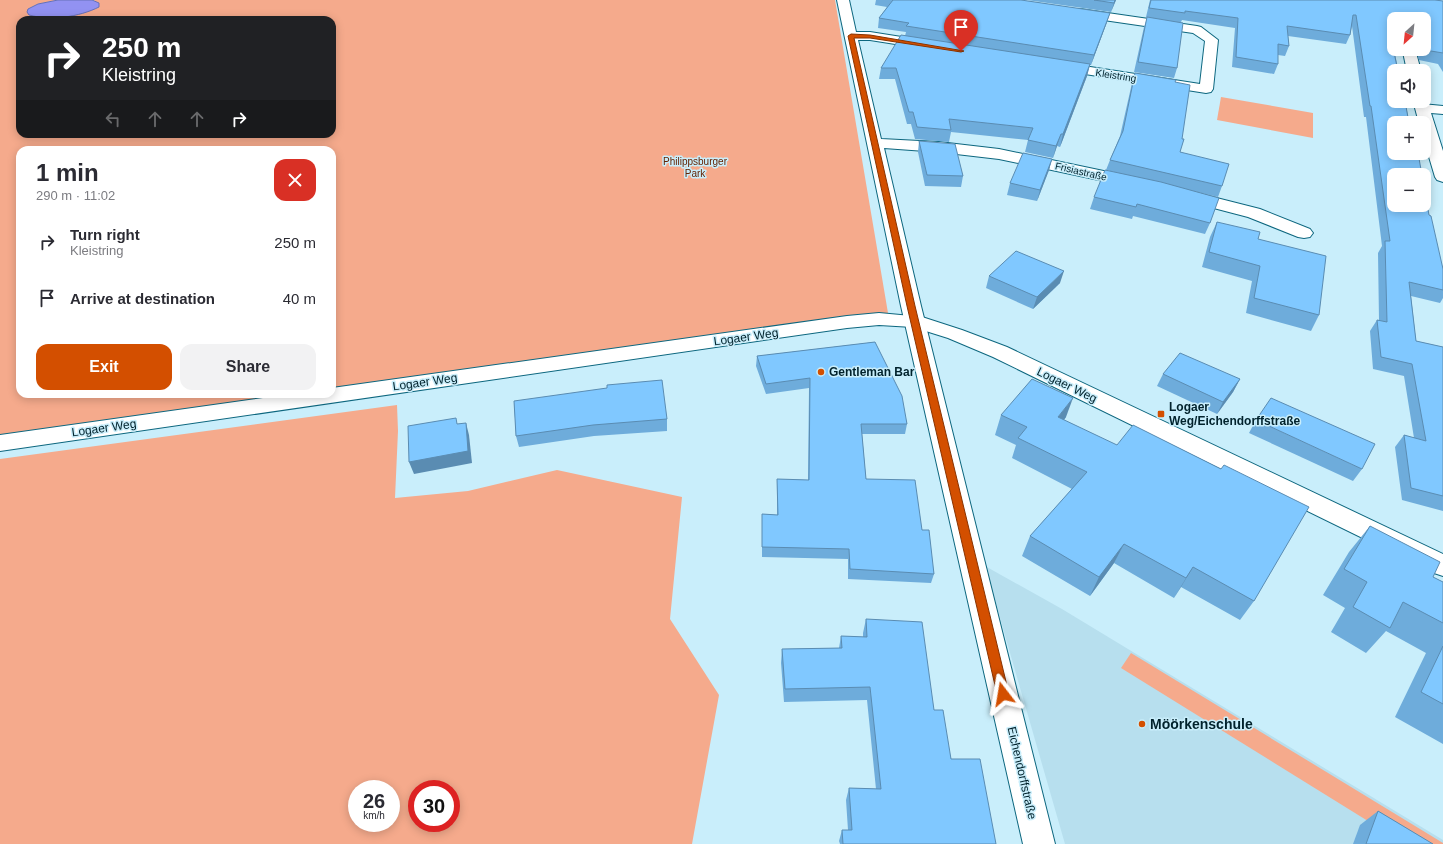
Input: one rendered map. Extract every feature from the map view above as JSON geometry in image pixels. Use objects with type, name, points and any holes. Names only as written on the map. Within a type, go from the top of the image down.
[{"type":"street","name":"Eichendorffstraße","points":[[843,0],[915,321],[1038,844]]},
{"type":"street","name":"Kleistring","points":[[1042,63],[1206,89],[1212,40],[1197,30],[1064,10]]},
{"type":"street","points":[[851,36],[870,36],[940,47]]},
{"type":"street","points":[[1431,107],[1443,110]]},
{"type":"street","points":[[1422,108],[1443,177]]},
{"type":"street","name":"Frisiastraße","points":[[875,143],[939,147],[999,154],[1143,185]]},
{"type":"street","points":[[1173,192],[1254,213],[1304,233]]},
{"type":"street","name":"Logaer Weg","points":[[336,395],[847,322],[880,319],[915,321],[955,334],[1000,352],[1443,566]]},
{"type":"street","name":"Logaer Weg","points":[[0,443],[315,398]]},
{"type":"shaded area","points":[[58,0],[92,0],[99,3],[99,7],[74,16],[29,15],[27,12],[28,9],[38,4]]},
{"type":"shaded area","name":"Möörkenschule","points":[[985,566],[1062,609],[1443,840],[1443,844],[1065,844]]},
{"type":"green space","name":"Philippsburger Park","points":[[0,0],[58,0],[38,4],[28,9],[34,16],[16,16],[16,138],[336,138],[336,16],[72,16],[95,0],[835,0],[888,313],[336,389],[336,146],[16,146],[16,398],[272,398],[0,435]]},
{"type":"green space","points":[[1221,97],[1313,113],[1313,138],[1217,120]]},
{"type":"green space","points":[[397,405],[398,431],[395,498],[468,491],[557,470],[682,497],[670,619],[719,695],[692,844],[0,844],[0,459]]},
{"type":"green space","points":[[1131,653],[1443,844],[1405,844],[1121,668]]},
{"type":"building","points":[[893,0],[1021,0],[1110,13],[1094,55],[906,26],[909,23],[879,18]]},
{"type":"building","points":[[1094,0],[1115,0],[1114,3]]},
{"type":"building","points":[[1151,0],[1443,1],[1443,53],[1431,51],[1431,12],[1387,12],[1387,56],[1395,56],[1396,64],[1387,64],[1387,108],[1406,108],[1408,116],[1387,116],[1387,160],[1419,160],[1421,168],[1387,168],[1387,212],[1428,212],[1431,216],[1443,269],[1443,290],[1409,282],[1416,341],[1443,347],[1443,496],[1411,488],[1404,435],[1426,441],[1412,364],[1381,357],[1377,320],[1387,322],[1385,241],[1390,241],[1371,106],[1356,15],[1353,15],[1350,35],[1287,26],[1289,46],[1278,44],[1278,64],[1236,57],[1238,18],[1149,8]]},
{"type":"building","points":[[1147,17],[1183,23],[1177,68],[1138,62]]},
{"type":"building","points":[[901,35],[1090,64],[1063,134],[1061,134],[1056,146],[1028,140],[1033,128],[949,119],[951,130],[917,127],[913,112],[909,112],[896,68],[881,68]]},
{"type":"building","points":[[1135,73],[1176,80],[1175,82],[1190,85],[1182,139],[1184,139],[1180,152],[1229,164],[1222,186],[1110,160],[1123,131]]},
{"type":"building","points":[[919,141],[955,144],[963,176],[927,175]]},
{"type":"building","points":[[1023,153],[1052,159],[1040,190],[1010,183]]},
{"type":"building","points":[[1105,170],[1161,182],[1219,198],[1210,223],[1137,204],[1136,207],[1094,197]]},
{"type":"building","points":[[1217,222],[1260,232],[1258,239],[1326,256],[1319,315],[1254,298],[1260,266],[1209,252]]},
{"type":"building","points":[[1016,251],[1064,271],[1037,297],[989,276]]},
{"type":"building","points":[[875,342],[902,396],[907,424],[861,424],[866,479],[915,480],[922,530],[929,530],[934,574],[850,569],[849,549],[762,547],[762,514],[778,515],[777,479],[809,480],[810,378],[766,384],[757,356]]},
{"type":"building","points":[[1180,353],[1240,379],[1223,402],[1163,374]]},
{"type":"building","points":[[1032,379],[1073,398],[1058,417],[1117,445],[1133,425],[1221,469],[1224,465],[1309,507],[1254,601],[1193,567],[1186,578],[1124,544],[1099,577],[1030,536],[1087,472],[1018,438],[1027,427],[1001,415]]},
{"type":"building","points":[[662,380],[667,419],[593,425],[516,436],[514,401],[607,388],[607,385]]},
{"type":"building","points":[[1271,398],[1375,444],[1362,469],[1256,420]]},
{"type":"building","points":[[456,418],[457,424],[466,423],[468,451],[409,462],[408,426]]},
{"type":"building","points":[[1370,526],[1440,562],[1433,577],[1443,582],[1443,623],[1403,602],[1390,628],[1353,607],[1367,582],[1344,569]]},
{"type":"building","points":[[866,619],[922,622],[934,710],[943,710],[951,759],[980,759],[996,844],[843,844],[842,830],[852,830],[849,788],[881,789],[870,687],[785,689],[782,649],[842,648],[841,636],[867,637]]},
{"type":"building","points":[[1443,646],[1443,704],[1421,692]]},
{"type":"building","points":[[1378,811],[1433,844],[1366,844]]},
{"type":"place","name":"Gentleman Bar","points":[[821,372]]},
{"type":"place","name":"Logaer Weg/Eichendorffstraße","points":[[1161,414]]},
{"type":"place","name":"Möörkenschule","points":[[1142,724]]},
{"type":"route","points":[[961,51],[870,36],[851,36],[911,306],[1003,694]]}]
